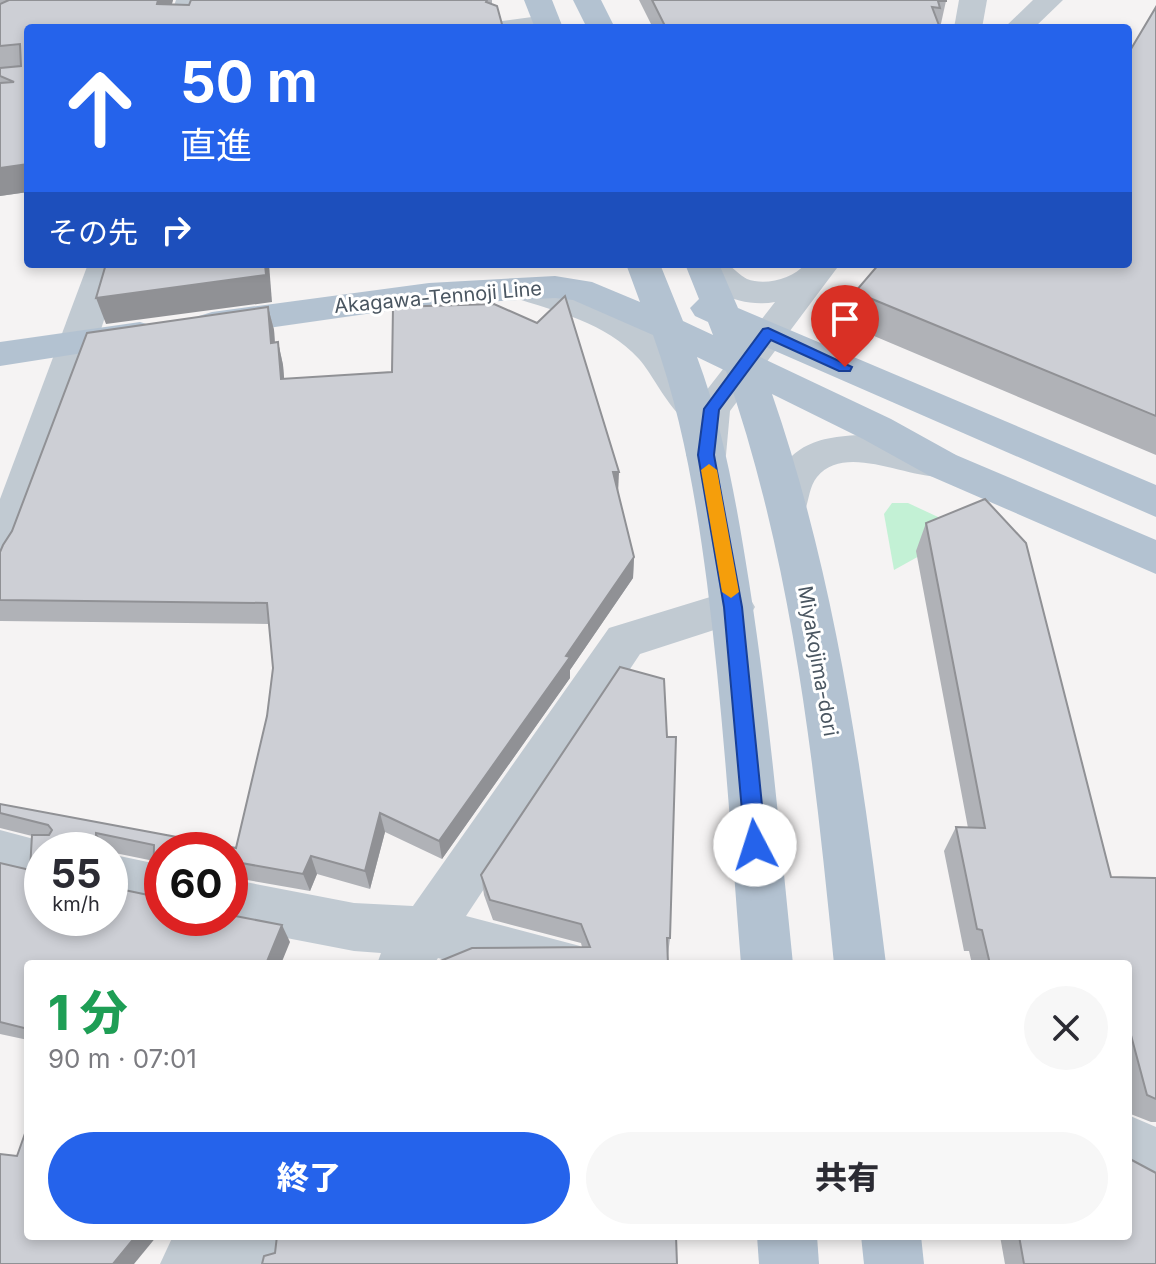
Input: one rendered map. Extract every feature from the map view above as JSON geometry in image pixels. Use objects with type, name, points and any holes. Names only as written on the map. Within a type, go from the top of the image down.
[{"type":"main road","points":[[587,0],[599,24]]},
{"type":"main road","name":"Akagawa-Tennoji Line","points":[[0,354],[84,327],[174,314],[425,268]]},
{"type":"main road","name":"Akagawa-Tennoji Line","points":[[599,268],[647,275],[724,314],[756,349],[877,429],[942,465],[1156,558]]},
{"type":"main road","points":[[706,268],[724,314]]},
{"type":"main road","points":[[647,275],[695,408],[733,607],[767,960]]},
{"type":"main road","name":"Akagawa-Tennoji Line","points":[[174,314],[429,294],[555,287],[580,290],[666,327],[756,349],[1156,502]]},
{"type":"main road","name":"Akagawa-Tennoji Line","points":[[0,323],[84,327]]},
{"type":"main road","name":"Miyakojima-dori","points":[[756,349],[815,624],[842,809],[860,960]]},
{"type":"main road","points":[[787,1240],[789,1264]]},
{"type":"main road","points":[[891,1240],[894,1264]]},
{"type":"street","points":[[181,24],[190,0]]},
{"type":"street","points":[[969,24],[973,0]]},
{"type":"street","points":[[1022,24],[1049,0]]},
{"type":"street","points":[[519,24],[544,17]]},
{"type":"street","points":[[0,552],[104,268]]},
{"type":"street","points":[[709,268],[736,288],[761,294],[786,291],[817,271]]},
{"type":"street","points":[[706,455],[711,409],[817,271]]},
{"type":"street","points":[[524,289],[621,324],[643,342],[695,408]]},
{"type":"street","points":[[788,507],[793,481],[804,467],[833,450],[882,450],[942,465]]},
{"type":"street","points":[[415,948],[625,641],[733,607]]},
{"type":"street","points":[[0,853],[24,858]]},
{"type":"street","points":[[248,906],[354,927],[415,948],[524,960]]},
{"type":"street","points":[[1132,1146],[1156,1158]]},
{"type":"street","points":[[190,1264],[207,1240]]},
{"type":"street","points":[[252,1264],[255,1240]]},
{"type":"green space","points":[[892,503],[908,503],[966,530],[894,570],[884,514]]},
{"type":"building","points":[[9,0],[158,0],[157,4],[189,5],[191,0],[487,0],[497,6],[502,24],[24,24],[24,165],[0,168],[0,83],[14,82],[0,76],[0,68],[21,66],[20,44],[0,46],[0,4]]},
{"type":"building","points":[[652,0],[946,0],[938,1],[940,8],[932,7],[938,24],[664,24]]},
{"type":"building","points":[[1156,7],[1156,416],[855,292],[876,268],[1132,268],[1132,47]]},
{"type":"building","points":[[105,268],[265,268],[266,275],[96,298]]},
{"type":"building","points":[[565,296],[619,472],[613,472],[634,557],[566,656],[570,657],[439,841],[380,813],[365,871],[311,856],[303,874],[248,864],[248,832],[240,832],[267,716],[273,668],[267,603],[0,600],[0,552],[12,531],[87,333],[268,307],[271,343],[278,342],[281,379],[392,372],[393,307],[494,304],[537,323]]},
{"type":"building","points":[[985,499],[1026,543],[1111,877],[1156,878],[1156,1099],[1147,1095],[1132,1039],[1132,960],[989,960],[982,930],[977,929],[956,827],[985,828],[926,523]]},
{"type":"building","points":[[620,667],[664,679],[667,737],[676,737],[668,960],[443,960],[472,948],[590,947],[581,924],[490,900],[481,875]]},
{"type":"building","points":[[0,804],[150,832],[144,832],[144,843],[128,840],[128,832],[51,832],[48,825],[0,813]]},
{"type":"building","points":[[0,863],[24,869],[24,936],[128,936],[128,891],[144,894],[144,936],[248,936],[248,918],[282,925],[268,960],[24,960],[24,1028],[0,1022]]},
{"type":"building","points":[[24,1136],[24,1240],[133,1240],[113,1264],[0,1264],[0,1154],[17,1156]]},
{"type":"building","points":[[1132,1160],[1156,1173],[1156,1264],[1024,1264],[1020,1240],[1132,1240]]},
{"type":"building","points":[[277,1240],[676,1240],[677,1264],[262,1264],[264,1256],[275,1253]]},
{"type":"slow traffic","points":[[709,470],[731,592]]},
{"type":"route","points":[[755,845],[733,607],[706,455],[711,409],[768,332],[845,367]]}]
